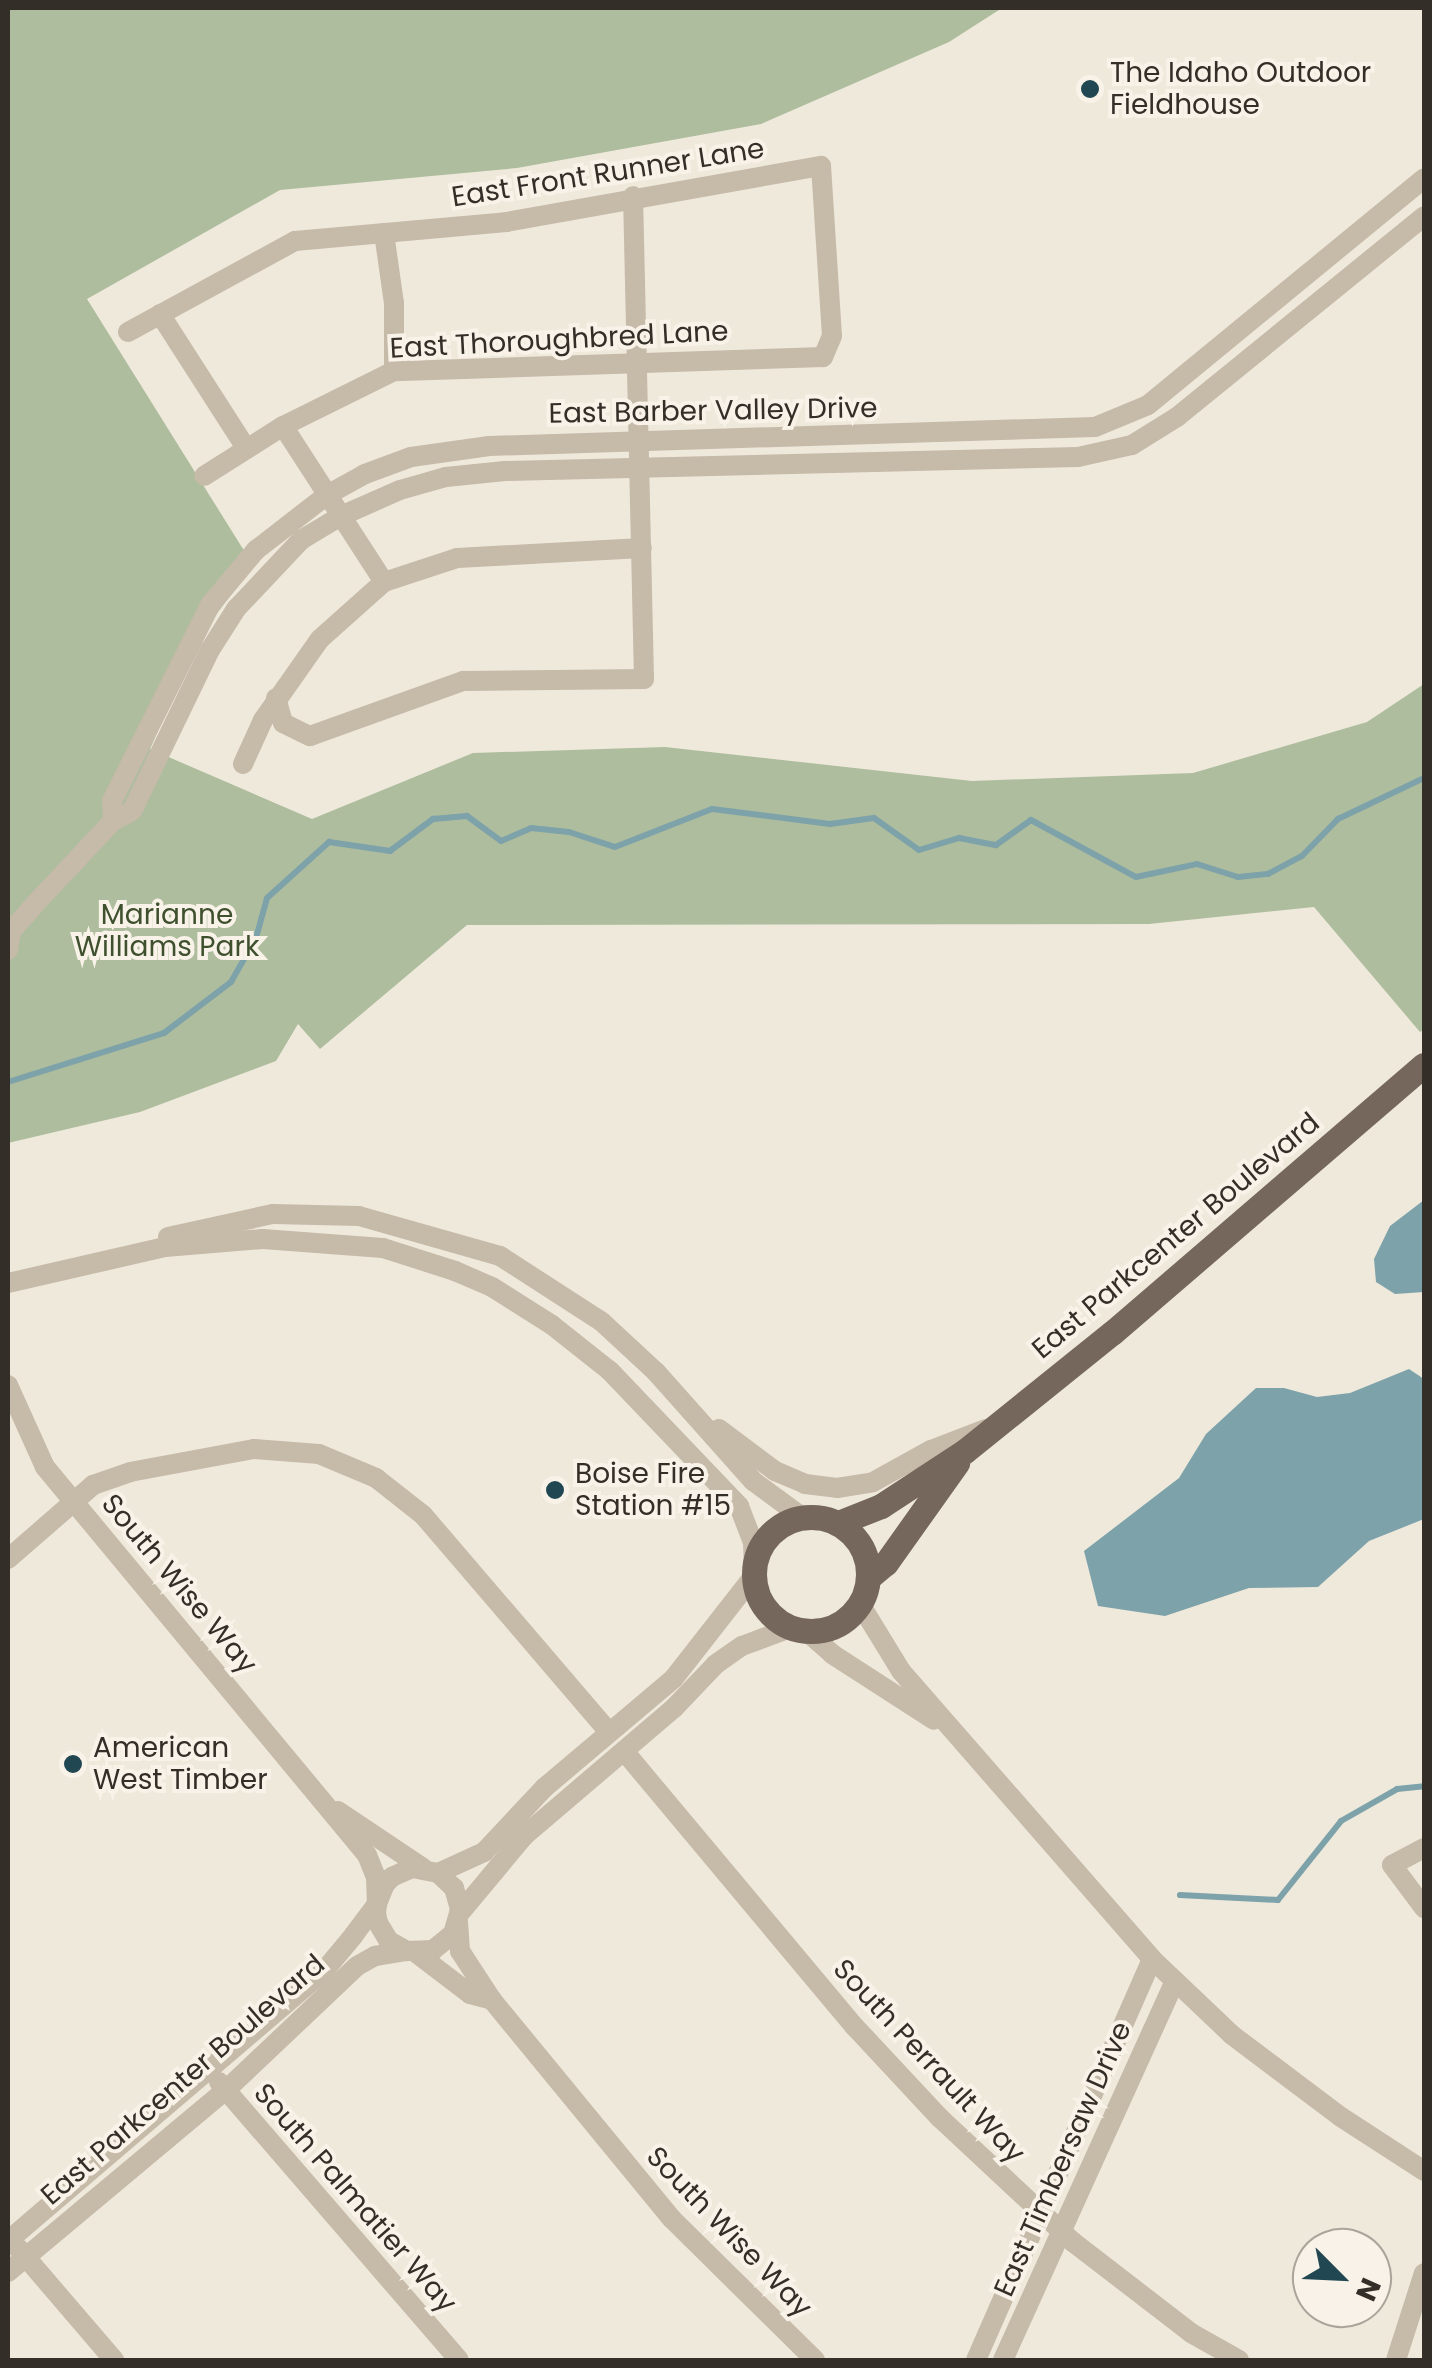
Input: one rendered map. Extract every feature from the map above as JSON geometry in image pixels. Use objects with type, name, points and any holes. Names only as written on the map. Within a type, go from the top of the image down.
[{"type":"main road","name":"East Parkcenter Boulevard","points":[[838,1524],[882,1506],[965,1450],[1112,1333],[1424,1064]]},
{"type":"main road","name":"East Parkcenter Boulevard","points":[[868,1578],[886,1562],[965,1450]]},
{"type":"main road","points":[[802,1517],[838,1524],[861,1546],[868,1578],[860,1604],[836,1626],[798,1630],[764,1608],[754,1572],[770,1534],[802,1517]]},
{"type":"street","name":"East Front Runner Lane","points":[[128,332],[295,241],[506,222],[633,196],[820,166],[832,336],[823,357]]},
{"type":"street","name":"East Barber Valley Drive","points":[[113,821],[112,801],[210,605],[256,550],[327,495],[366,474],[411,457],[489,446],[1046,431],[1122,419],[1148,405],[1424,178]]},
{"type":"street","points":[[276,698],[283,723],[310,736],[463,681],[644,679],[633,196]]},
{"type":"street","name":"East Barber Valley Drive","points":[[9,938],[113,821],[132,811],[210,650],[236,609],[301,540],[341,516],[400,490],[446,477],[505,470],[1078,457],[1132,445],[1178,417],[1424,216]]},
{"type":"street","points":[[384,233],[394,304],[394,371]]},
{"type":"street","points":[[160,314],[246,448]]},
{"type":"street","name":"East Thoroughbred Lane","points":[[204,476],[283,426],[394,371],[823,357]]},
{"type":"street","points":[[283,426],[384,582]]},
{"type":"street","points":[[243,764],[276,698],[320,640],[384,582],[457,558],[642,548]]},
{"type":"street","points":[[106,1258],[159,1239],[273,1214],[358,1216],[402,1225],[500,1256],[537,1276],[602,1322],[686,1404],[754,1480],[802,1517]]},
{"type":"street","points":[[8,1284],[166,1247],[306,1238],[383,1248],[492,1287],[552,1325],[610,1371],[726,1490],[746,1519],[754,1572],[674,1678],[608,1731],[484,1852],[430,1871],[392,1877],[376,1904],[382,1932],[411,1951],[444,1943],[524,1836],[624,1751],[716,1664],[742,1646],[798,1630],[953,1731]]},
{"type":"street","name":"South Wise Way","points":[[8,1385],[45,1467],[367,1855],[376,1877],[376,1904]]},
{"type":"street","points":[[686,1404],[774,1470],[806,1484],[837,1488],[873,1482],[931,1450],[997,1424]]},
{"type":"street","points":[[8,1559],[93,1485],[130,1472],[254,1449],[319,1454],[351,1465],[396,1491],[423,1515],[608,1731]]},
{"type":"street","points":[[860,1604],[878,1629],[888,1656],[1152,1959],[1232,2035],[1340,2117],[1424,2171]]},
{"type":"street","name":"South Perrault Way","points":[[624,1751],[854,2027],[1040,2213],[1177,2323],[1240,2360]]},
{"type":"street","name":"South Wise Way","points":[[328,1806],[358,1821],[430,1871]]},
{"type":"street","points":[[1424,1848],[1392,1865],[1424,1908]]},
{"type":"street","points":[[430,1871],[454,1888],[459,1918]]},
{"type":"street","name":"East Parkcenter Boulevard","points":[[9,2238],[324,1971],[376,1904]]},
{"type":"street","name":"South Wise Way","points":[[459,1918],[460,1950],[492,2000],[672,2219],[815,2360]]},
{"type":"street","name":"South Wise Way","points":[[411,1951],[470,1994],[492,2000]]},
{"type":"street","name":"East Parkcenter Boulevard","points":[[8,2272],[226,2090],[357,1966],[376,1956],[411,1951]]},
{"type":"street","name":"East Timbersaw Drive","points":[[976,2360],[1152,1959]]},
{"type":"street","name":"East Timbersaw Drive","points":[[1003,2360],[1175,1981]]},
{"type":"street","name":"South Palmatier Way","points":[[209,2070],[459,2360]]},
{"type":"street","points":[[9,2238],[114,2360]]},
{"type":"street","points":[[1396,2360],[1424,2273]]},
{"type":"green space","name":"Marianne Williams Park","points":[[8,8],[1002,8],[949,42],[761,124],[517,168],[280,190],[87,299],[253,565],[198,639],[150,749],[312,819],[473,753],[665,747],[972,781],[1193,773],[1367,722],[1424,684],[1424,1029],[1420,1032],[1314,907],[1149,924],[467,925],[320,1049],[298,1024],[276,1061],[140,1112],[8,1143]]},
{"type":"water","points":[[1424,1200],[1424,1292],[1395,1294],[1376,1282],[1374,1259],[1390,1226]]},
{"type":"water","points":[[1409,1369],[1424,1379],[1424,1519],[1369,1541],[1318,1587],[1249,1588],[1165,1616],[1098,1606],[1084,1551],[1179,1478],[1206,1434],[1256,1388],[1284,1388],[1317,1397],[1350,1393]]},
{"type":"waterway","points":[[8,1082],[164,1033],[231,982],[256,938],[267,898],[329,842],[390,851],[433,819],[467,816],[501,841],[531,828],[569,832],[615,847],[712,809],[830,824],[874,818],[919,850],[959,838],[996,845],[1031,820],[1136,877],[1197,864],[1238,877],[1268,874],[1302,856],[1338,819],[1424,778]]},
{"type":"waterway","points":[[1180,1895],[1278,1900],[1341,1821],[1397,1789],[1424,1786]]},
{"type":"place","name":"The Idaho Outdoor Fieldhouse","points":[[1090,89]]},
{"type":"place","name":"Boise Fire Station #15","points":[[555,1490]]},
{"type":"place","name":"American West Timber","points":[[73,1764]]}]
